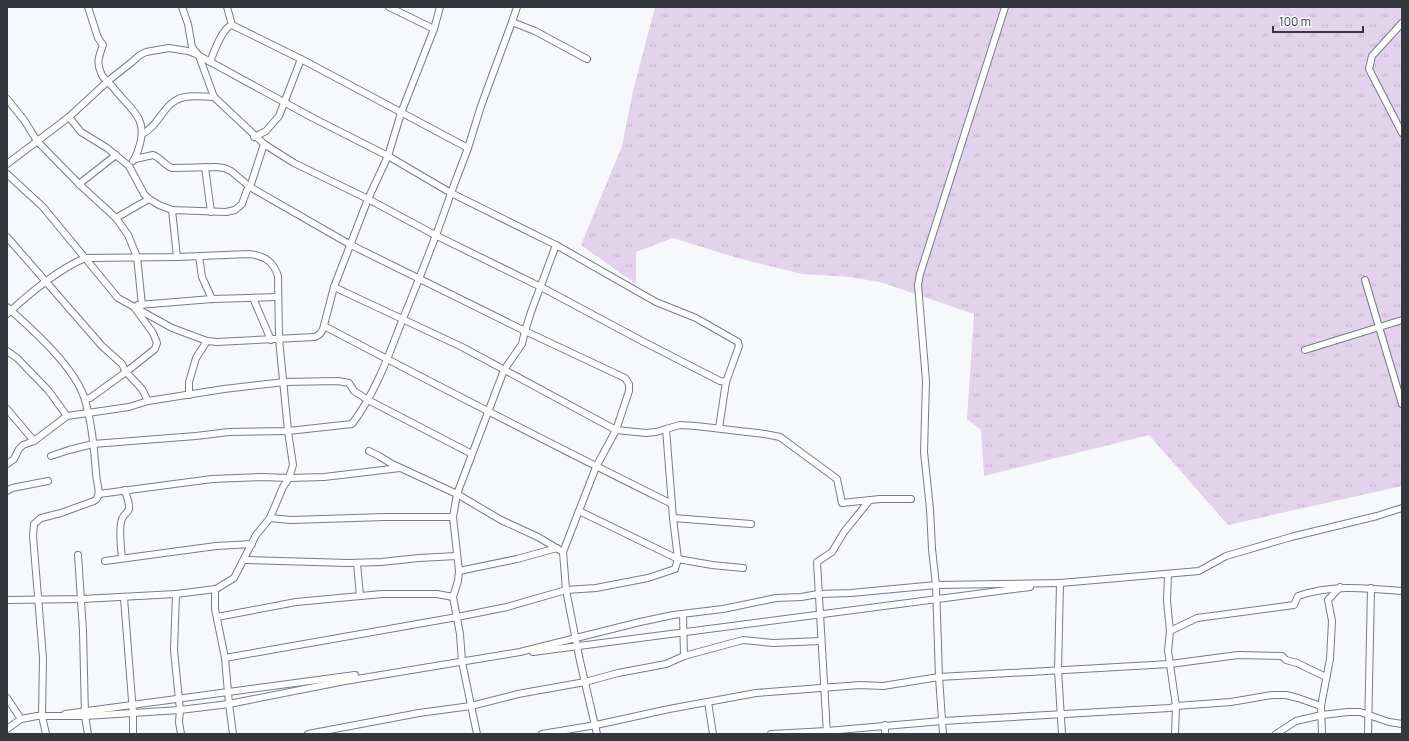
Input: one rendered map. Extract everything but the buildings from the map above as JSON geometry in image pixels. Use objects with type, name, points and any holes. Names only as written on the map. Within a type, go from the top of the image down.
[{"type":"street","points":[[88,7],[98,38],[103,45],[98,64],[103,77],[139,117],[142,134],[134,159],[129,166]]},
{"type":"street","points":[[182,7],[188,24],[192,47],[199,56],[214,97],[264,144],[294,162],[437,236],[541,287],[720,381],[726,382]]},
{"type":"street","points":[[227,7],[232,25],[301,59],[468,148]]},
{"type":"street","points":[[389,7],[434,29]]},
{"type":"street","points":[[7,174],[43,207],[118,298],[177,330],[207,341],[233,342],[315,337],[320,334],[324,326],[334,287],[368,199],[388,156],[401,113],[434,29],[440,7]]},
{"type":"street","points":[[51,456],[94,444],[229,432],[288,430],[352,424],[368,400],[387,359],[437,236],[481,106],[517,7]]},
{"type":"street","points":[[943,734],[939,677],[936,585],[924,452],[926,381],[918,285],[920,274],[1005,7]]},
{"type":"street","points":[[512,22],[535,31],[587,59]]},
{"type":"street","points":[[1402,23],[1372,56],[1370,69],[1402,133]]},
{"type":"street","points":[[210,62],[224,31],[228,26],[232,25]]},
{"type":"street","points":[[7,164],[69,117],[108,81],[140,55],[146,52],[169,48],[188,51],[313,118],[388,156],[451,193],[556,245],[656,302],[696,318],[738,342],[726,382],[719,428]]},
{"type":"street","points":[[254,136],[266,131],[279,116],[301,59]]},
{"type":"street","points":[[142,134],[152,127],[167,107],[175,101],[184,97],[214,97]]},
{"type":"street","points":[[7,99],[24,120],[37,141],[79,184],[116,218],[128,235],[137,257],[142,305]]},
{"type":"street","points":[[69,117],[81,132],[116,155],[129,166],[149,199],[172,210],[211,212],[226,212],[235,210],[242,204],[250,186],[264,144]]},
{"type":"street","points":[[79,184],[116,155]]},
{"type":"street","points":[[134,159],[156,156],[167,166],[172,168],[205,167],[224,168],[231,171],[250,186],[351,244],[525,331],[625,378],[629,384],[629,391],[616,430],[596,467],[563,552],[566,590],[597,734]]},
{"type":"street","points":[[205,167],[211,212]]},
{"type":"street","points":[[116,218],[149,199]]},
{"type":"street","points":[[172,210],[177,257]]},
{"type":"street","points":[[7,237],[102,346],[122,364],[126,372],[142,390],[148,401]]},
{"type":"street","points":[[477,734],[462,662],[460,634],[453,597],[458,581],[459,571],[453,517],[458,494],[472,454],[490,412],[504,370],[522,344],[530,312],[541,287],[556,245]]},
{"type":"street","points":[[7,600],[38,600],[124,598],[176,594],[215,589],[234,578],[256,535],[270,518],[283,487],[289,478],[293,465],[279,339],[278,276],[273,264],[265,258],[249,254],[177,257],[85,258],[72,263],[8,310],[46,344],[68,369],[85,399],[94,444],[96,480],[99,494],[97,499],[94,501],[61,513],[41,518],[34,524],[33,536],[38,600],[43,658],[42,716],[46,734]]},
{"type":"street","points":[[199,256],[202,277],[212,299]]},
{"type":"street","points":[[1365,280],[1402,404]]},
{"type":"street","points":[[334,287],[462,347],[616,430],[646,433],[656,432],[680,425],[719,428],[780,437],[838,479],[842,503],[880,499],[911,499]]},
{"type":"street","points":[[133,305],[212,299],[278,297]]},
{"type":"street","points":[[253,298],[271,340]]},
{"type":"street","points":[[85,399],[90,398],[117,380],[155,349],[157,343],[153,333],[133,305]]},
{"type":"street","points":[[1305,350],[1402,320]]},
{"type":"street","points":[[324,326],[522,430],[672,504]]},
{"type":"street","points":[[189,395],[189,382],[196,358],[207,341]]},
{"type":"street","points":[[7,350],[17,358],[48,390],[67,416]]},
{"type":"street","points":[[7,464],[14,459],[19,449],[24,445],[34,442],[67,416],[129,407],[148,401],[224,389],[284,382],[338,381],[349,383],[354,391],[368,400],[472,454]]},
{"type":"street","points":[[7,409],[34,442]]},
{"type":"street","points":[[225,658],[457,617],[507,607],[566,590],[596,588],[663,574],[675,569],[678,559],[673,518],[666,429]]},
{"type":"street","points":[[369,451],[400,468],[458,494],[501,520],[538,537],[563,552]]},
{"type":"street","points":[[99,494],[212,479],[324,477],[400,468]]},
{"type":"street","points":[[7,491],[12,488],[48,481]]},
{"type":"street","points":[[122,558],[120,546],[120,524],[123,516],[129,509],[125,490]]},
{"type":"street","points":[[827,733],[817,562],[832,552],[844,532],[869,501]]},
{"type":"street","points":[[21,719],[1060,583],[1199,571],[1226,556],[1291,537],[1377,516],[1402,508]]},
{"type":"street","points":[[579,511],[678,559],[712,565],[743,568]]},
{"type":"street","points":[[270,518],[292,520],[385,517],[453,517]]},
{"type":"street","points":[[673,518],[751,524]]},
{"type":"street","points":[[106,560],[216,546],[252,544]]},
{"type":"street","points":[[459,571],[516,559],[557,548]]},
{"type":"street","points":[[78,555],[82,599],[85,716],[88,734]]},
{"type":"street","points":[[244,560],[357,563],[457,556]]},
{"type":"street","points":[[357,563],[360,596]]},
{"type":"street","points":[[1168,574],[1167,601],[1170,631],[1168,651],[1176,706],[1175,734]]},
{"type":"street","points":[[7,730],[21,719],[42,716],[85,716],[180,710],[229,704],[345,681],[520,652],[640,622],[683,614],[723,609],[776,598],[936,585],[1060,583]]},
{"type":"street","points":[[1060,583],[1058,670],[1062,714],[1062,734]]},
{"type":"street","points":[[1170,631],[1197,618],[1294,605],[1298,596],[1340,587],[1402,591]]},
{"type":"street","points":[[1322,734],[1321,706],[1330,659],[1332,621],[1328,600],[1340,587]]},
{"type":"street","points":[[1368,734],[1371,588]]},
{"type":"street","points":[[215,589],[215,609],[218,617],[225,658],[233,734]]},
{"type":"street","points":[[176,594],[174,650],[181,734]]},
{"type":"street","points":[[218,617],[296,602],[382,594],[437,594],[453,597]]},
{"type":"street","points":[[124,598],[133,713],[133,734]]},
{"type":"street","points":[[683,614],[684,656]]},
{"type":"street","points":[[308,734],[419,713],[471,706],[518,694],[585,682],[666,664],[684,656],[743,640],[773,643],[822,641]]},
{"type":"street","points":[[542,734],[596,725],[756,693],[860,685],[883,686],[939,677],[1170,664],[1238,655],[1282,656],[1286,660],[1297,663],[1326,677]]},
{"type":"street","points":[[771,734],[827,733],[885,725],[1170,708],[1176,706],[1231,702],[1272,695],[1286,695],[1321,706]]},
{"type":"street","points":[[7,698],[21,719]]},
{"type":"street","points":[[708,702],[713,734]]},
{"type":"street","points":[[1279,733],[1296,721],[1322,715],[1348,712],[1360,712],[1389,722],[1402,724]]},
{"type":"street","points":[[884,734],[885,725]]},
{"type":"green space","points":[[655,7],[1402,7],[1402,486],[1228,525],[1149,435],[984,476],[981,430],[967,419],[974,314],[880,282],[849,277],[802,274],[737,258],[673,238],[636,252],[636,284],[581,245],[622,146],[633,91]]}]
